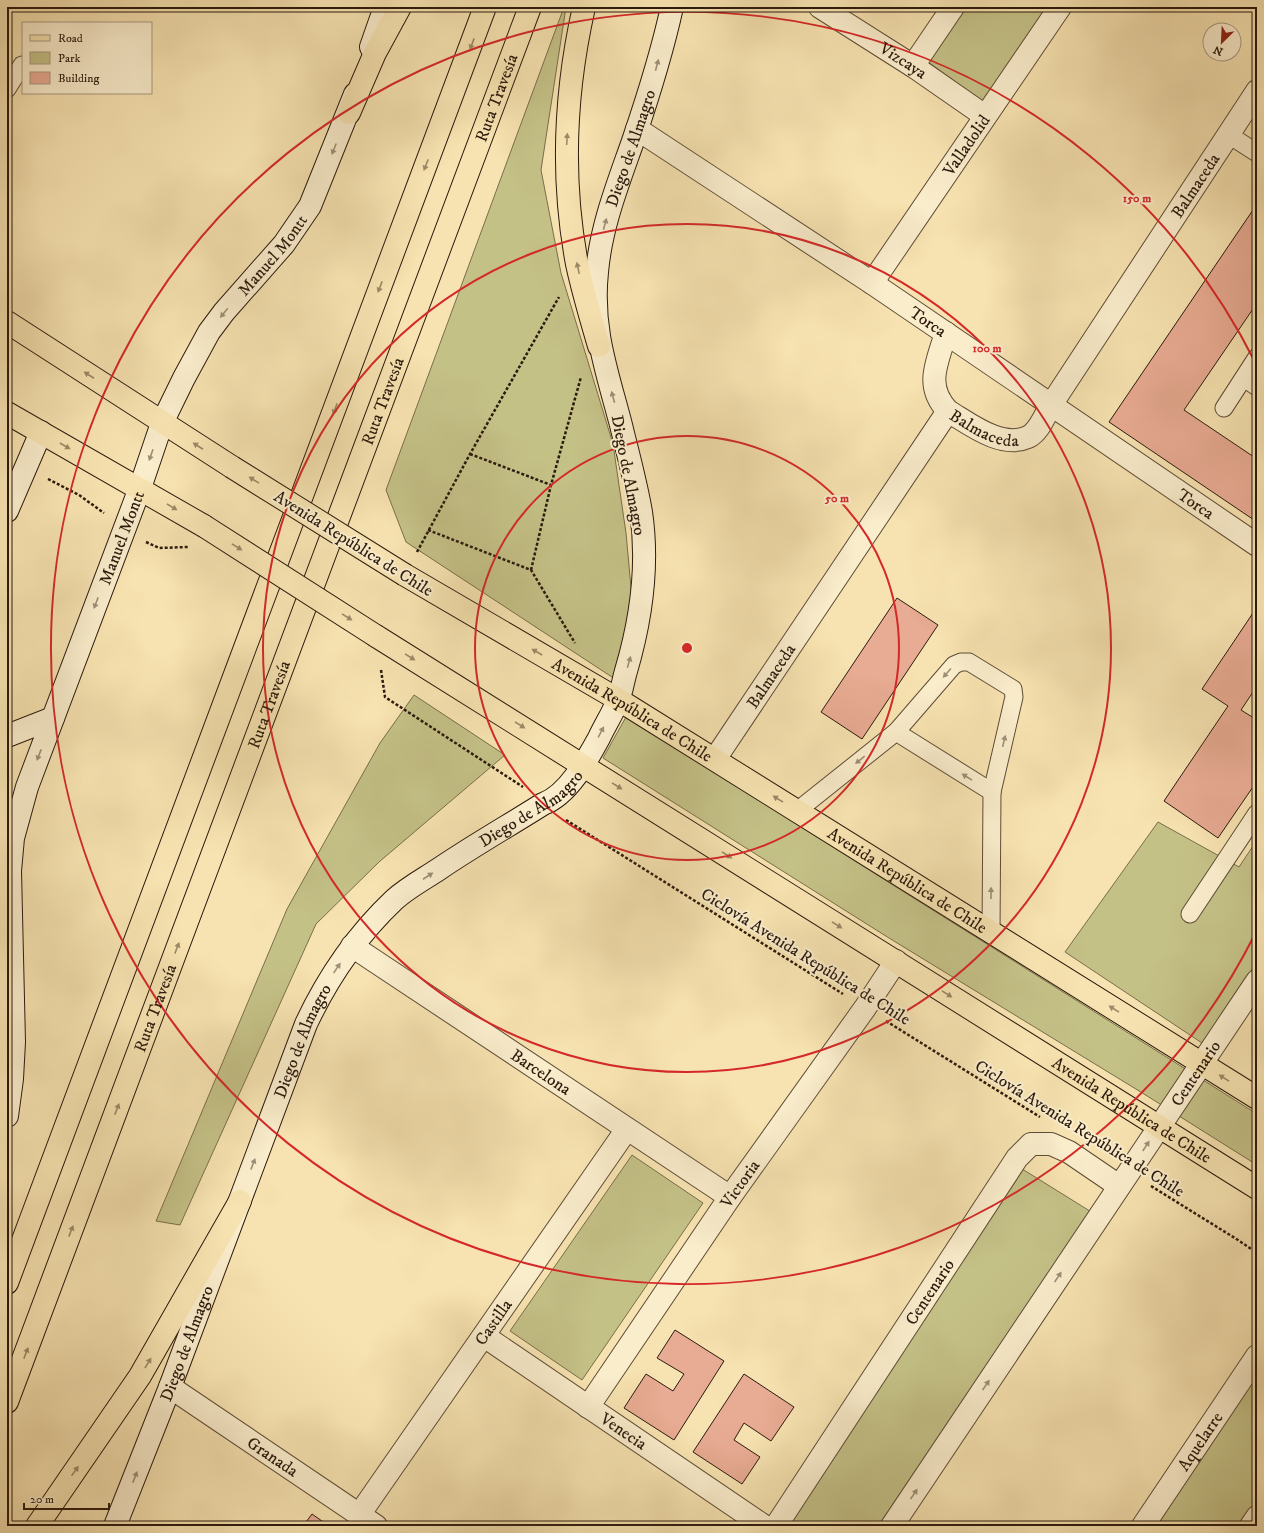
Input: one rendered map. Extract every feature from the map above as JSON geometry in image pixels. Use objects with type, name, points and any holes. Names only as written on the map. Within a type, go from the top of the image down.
[{"type":"main road","points":[[348,112],[375,53],[400,7]]},
{"type":"main road","points":[[7,1283],[485,7]]},
{"type":"main road","name":"Ruta Travesía","points":[[7,1402],[530,7]]},
{"type":"main road","points":[[584,7],[573,65],[567,152],[567,188],[578,264],[599,346]]},
{"type":"main road","name":"Avenida República de Chile","points":[[7,322],[162,423],[405,575],[619,700],[1257,1098]]},
{"type":"main road","name":"Avenida República de Chile","points":[[7,413],[204,526],[376,636],[1257,1188]]},
{"type":"main road","points":[[37,1526],[140,1376],[240,1201]]},
{"type":"street","name":"Manuel Montt","points":[[7,1116],[12,1079],[14,1042],[8,902],[10,871],[19,812],[140,488],[162,423],[190,366],[209,332],[224,312],[284,244],[310,206],[348,112],[385,7]]},
{"type":"street","name":"Diego de Almagro","points":[[115,1526],[170,1387],[306,1024],[319,996],[352,946],[395,899],[449,862],[542,804],[549,802],[562,791],[584,765],[619,700],[636,638],[642,595],[644,551],[641,513],[633,476],[599,346],[595,296],[602,238],[610,207],[653,82],[672,7]]},
{"type":"street","name":"Vizcaya","points":[[820,7],[913,66],[985,116]]},
{"type":"street","points":[[913,66],[953,7]]},
{"type":"street","name":"Valladolid","points":[[872,283],[1060,7]]},
{"type":"street","name":"Balmaceda","points":[[715,759],[948,411],[989,435],[1011,440],[1028,437],[1038,427],[1257,91]]},
{"type":"street","name":"Torca","points":[[637,129],[872,283],[1257,546]]},
{"type":"street","points":[[946,333],[936,366],[934,388],[938,401],[948,411]]},
{"type":"street","points":[[7,511],[41,432]]},
{"type":"street","points":[[7,736],[53,718]]},
{"type":"street","name":"Barcelona","points":[[352,946],[730,1197]]},
{"type":"street","name":"Victoria","points":[[588,1407],[730,1197],[865,1008],[896,961]]},
{"type":"street","name":"Centenario","points":[[892,1526],[1257,981]]},
{"type":"street","name":"Castilla","points":[[368,1520],[484,1336],[627,1129]]},
{"type":"street","name":"Centenario","points":[[776,1526],[1017,1158],[1031,1144],[1051,1144],[1124,1179]]},
{"type":"street","name":"Venecia","points":[[484,1336],[764,1526]]},
{"type":"street","name":"Aquelarre","points":[[1143,1526],[1257,1356]]},
{"type":"street","name":"Granada","points":[[170,1387],[368,1520]]},
{"type":"street","points":[[1251,1526],[1257,1517]]},
{"type":"lane","points":[[7,89],[22,65]]},
{"type":"lane","points":[[1229,135],[1257,153]]},
{"type":"lane","points":[[1224,408],[1250,382],[1257,357]]},
{"type":"lane","points":[[797,811],[896,732],[954,665],[961,662],[969,662],[1013,689],[1013,704],[992,792],[991,932]]},
{"type":"lane","points":[[896,732],[992,792]]},
{"type":"lane","points":[[1190,914],[1257,813]]},
{"type":"path","points":[[405,575],[470,454],[578,264]]},
{"type":"path","points":[[531,570],[551,485],[580,378],[599,346]]},
{"type":"path","points":[[470,454],[551,485]]},
{"type":"path","points":[[428,530],[531,570],[578,648]]},
{"type":"path","name":"Ciclovía Avenida República de Chile","points":[[381,666],[385,697],[517,782],[542,804],[1044,1120]]},
{"type":"path","name":"Ciclovía Avenida República de Chile","points":[[1124,1179],[1238,1240],[1257,1253]]},
{"type":"green space","points":[[564,7],[566,7],[541,170],[561,273],[613,444],[626,533],[634,620],[615,679],[406,542],[386,490]]},
{"type":"green space","points":[[963,7],[1055,7],[986,104],[927,61]]},
{"type":"green space","points":[[414,695],[505,755],[379,862],[316,924],[180,1225],[156,1221],[287,909],[380,743]]},
{"type":"green space","points":[[626,717],[1257,1114],[1257,1165],[889,938],[603,758]]},
{"type":"green space","points":[[1158,822],[1239,867],[1257,840],[1257,962],[1202,1043],[1065,952]]},
{"type":"green space","points":[[632,1155],[703,1203],[582,1380],[510,1331]]},
{"type":"green space","points":[[1019,1167],[1093,1213],[884,1526],[784,1526]]},
{"type":"green space","points":[[1257,1366],[1257,1503],[1242,1526],[1151,1526]]},
{"type":"building","points":[[1257,204],[1257,303],[1184,410],[1257,459],[1257,522],[1109,422]]},
{"type":"building","points":[[897,598],[938,625],[862,739],[821,712]]},
{"type":"building","points":[[1257,607],[1257,686],[1241,710],[1257,720],[1257,781],[1218,838],[1164,801],[1228,706],[1202,689]]},
{"type":"building","points":[[675,1330],[724,1361],[674,1440],[624,1408],[646,1374],[673,1391],[684,1374],[657,1358]]},
{"type":"building","points":[[744,1374],[794,1407],[771,1441],[744,1423],[734,1440],[760,1457],[742,1484],[693,1452]]},
{"type":"building","points":[[312,1514],[329,1526],[303,1526]]}]
